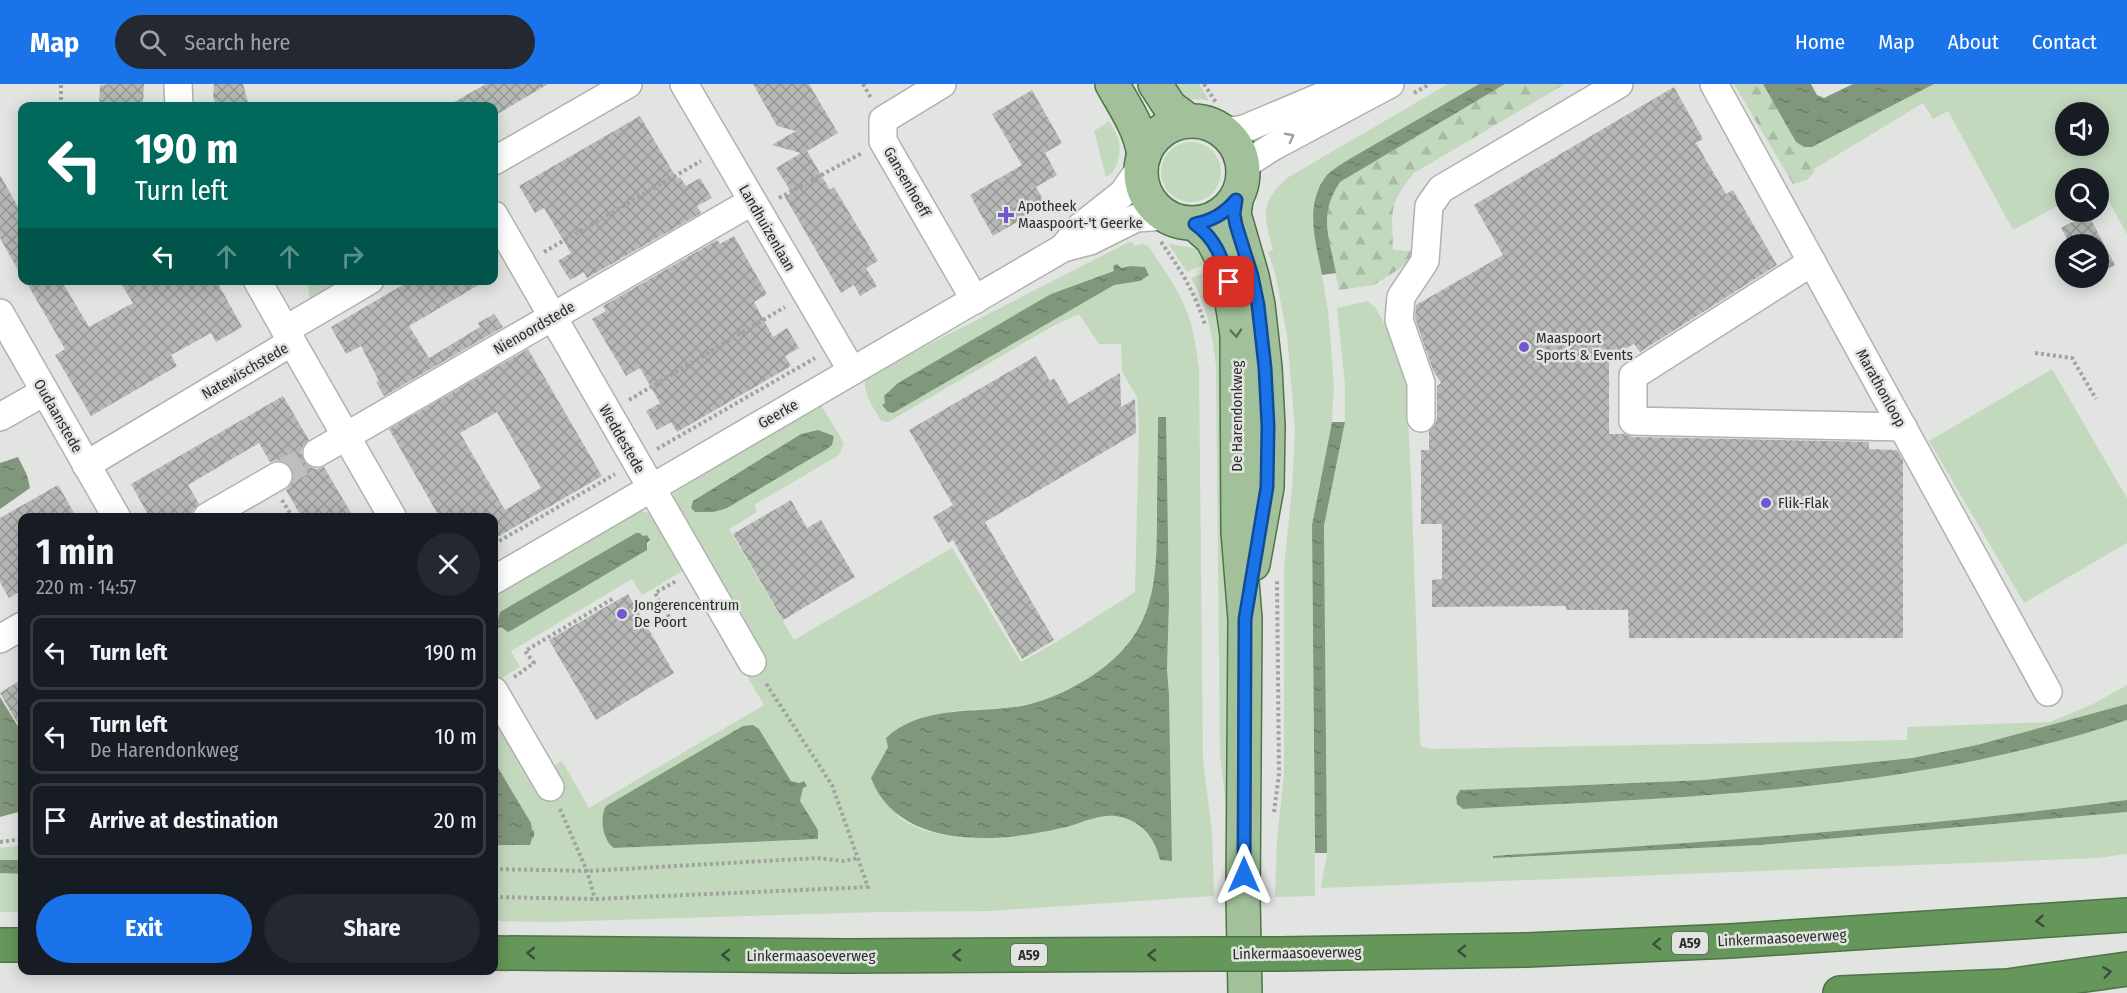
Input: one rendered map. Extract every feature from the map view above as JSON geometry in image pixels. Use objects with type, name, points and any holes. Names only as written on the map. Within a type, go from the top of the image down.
[{"type":"highway","name":"Linkermaasoeverweg","points":[[498,953],[836,956],[1280,954],[1527,950],[1730,941],[2118,914]]},
{"type":"highway","points":[[0,945],[18,945]]},
{"type":"highway","points":[[1839,993],[2007,986],[2127,969]]},
{"type":"highway","points":[[2007,986],[2076,993]]},
{"type":"main road","points":[[1112,84],[1142,141],[1144,192],[1152,206],[1173,226],[1217,218],[1226,211],[1240,186],[1237,147],[1210,120],[1170,107],[1155,84]]},
{"type":"main road","points":[[1142,161],[1150,142],[1163,130],[1177,123],[1210,120]]},
{"type":"main road","name":"De Harendonkweg","points":[[1240,186],[1234,214],[1258,305],[1268,426],[1267,487],[1245,619]]},
{"type":"main road","name":"De Harendonkweg","points":[[1173,226],[1212,239],[1222,258],[1229,282],[1237,335],[1238,532],[1245,619],[1245,993]]},
{"type":"street","points":[[178,84],[179,102]]},
{"type":"street","points":[[498,159],[628,84]]},
{"type":"street","name":"Landhuizenlaan","points":[[684,84],[852,371]]},
{"type":"street","name":"Gansenhoeff","points":[[942,84],[883,120],[883,141],[975,300]]},
{"type":"street","points":[[1210,120],[1234,131],[1244,129],[1351,84]]},
{"type":"street","points":[[1240,186],[1249,162],[1274,146],[1390,84]]},
{"type":"street","points":[[1421,418],[1421,383],[1399,320],[1401,297],[1425,261],[1429,206],[1441,189],[1619,84]]},
{"type":"street","name":"Marathonloop","points":[[1714,84],[2048,692]]},
{"type":"street","name":"Geerke","points":[[1063,248],[1080,227],[1123,193],[1142,161]]},
{"type":"street","name":"Nienoordstede","points":[[316,453],[752,202]]},
{"type":"street","name":"Geerke","points":[[498,578],[1063,248],[1090,241],[1136,218],[1173,226]]},
{"type":"street","name":"Weddestede","points":[[498,221],[752,662]]},
{"type":"street","points":[[1812,262],[1633,376],[1633,421],[1903,427]]},
{"type":"street","points":[[260,285],[289,336],[363,285]]},
{"type":"street","name":"Oudaanstede","points":[[0,313],[114,513]]},
{"type":"street","name":"Natewischstede","points":[[86,465],[289,336],[390,513]]},
{"type":"street","points":[[0,417],[44,392]]},
{"type":"street","points":[[215,513],[278,476]]},
{"type":"street","points":[[0,639],[18,628]]},
{"type":"street","points":[[498,698],[550,787]]},
{"type":"path","points":[[61,102],[62,84]]},
{"type":"path","points":[[1204,84],[1210,120]]},
{"type":"path","points":[[752,202],[776,199],[883,141]]},
{"type":"path","points":[[523,265],[721,149]]},
{"type":"path","points":[[1173,226],[1185,278],[1199,306],[1205,326]]},
{"type":"path","points":[[608,413],[806,294]]},
{"type":"path","points":[[498,542],[836,346]]},
{"type":"path","points":[[2035,353],[2072,358],[2096,399]]},
{"type":"path","points":[[669,617],[655,593],[698,569]]},
{"type":"path","points":[[1274,817],[1280,774],[1277,576]]},
{"type":"path","points":[[498,688],[534,663],[525,651],[614,598]]},
{"type":"path","points":[[498,897],[595,899],[868,887],[832,785],[752,662]]},
{"type":"path","points":[[550,787],[587,872],[595,899]]},
{"type":"path","points":[[0,842],[18,840]]},
{"type":"path","points":[[498,869],[587,872],[817,858],[844,861],[858,858]]},
{"type":"green space","points":[[1168,84],[1199,84],[1208,101],[1178,100]]},
{"type":"green space","points":[[1448,84],[1479,84],[1346,161],[1324,180],[1314,203],[1313,223],[1328,310],[1334,385],[1332,422],[1312,525],[1315,896],[1275,897],[1277,840],[1284,773],[1284,566],[1292,490],[1295,428],[1287,335],[1275,273],[1268,252],[1273,250],[1267,228],[1266,211],[1272,195],[1287,178]]},
{"type":"green space","points":[[1505,84],[1565,84],[1414,173],[1396,201],[1392,217],[1393,250],[1412,251],[1408,263],[1374,285],[1339,290],[1326,214],[1328,203],[1340,182]]},
{"type":"green space","points":[[1734,84],[1763,84],[1796,142],[1804,147],[1815,171],[1807,180],[1793,184]]},
{"type":"green space","points":[[1934,84],[2127,84],[2127,234],[2109,202],[2109,168],[2055,168],[2055,207],[2013,230],[1948,111],[1933,119],[1923,103],[1814,169],[1804,147],[1812,147]]},
{"type":"green space","points":[[1109,121],[1120,148],[1116,166],[1106,177],[1094,131]]},
{"type":"green space","points":[[1185,142],[1197,142],[1208,147],[1216,155],[1221,172],[1219,184],[1208,197],[1197,202],[1185,202],[1174,197],[1166,189],[1161,178],[1161,166],[1166,155],[1174,147]]},
{"type":"green space","points":[[1131,241],[1135,246],[1142,244],[1148,246],[1187,312],[1199,368],[1203,760],[1212,831],[1214,896],[989,911],[551,922],[498,921],[498,845],[529,845],[531,823],[498,768],[498,717],[550,768],[562,761],[589,808],[764,705],[747,676],[766,665],[673,508],[672,500],[674,493],[818,404],[821,405],[844,443],[839,455],[754,505],[757,512],[729,529],[794,640],[952,548],[1021,662],[1135,592],[1139,428],[1137,397],[1122,372],[1121,344],[1099,344],[1079,314],[1053,326],[888,422],[881,421],[866,393],[867,376]],"holes":[[[1130,266],[1149,272],[1149,275],[1114,285],[882,405],[1051,294]],[[1158,418],[1165,418],[1169,603],[1167,670],[1172,860],[1160,860],[1145,830],[1131,820],[1114,816],[1087,820],[1061,829],[999,837],[952,836],[930,832],[911,825],[893,810],[876,768],[888,747],[952,711],[1009,708],[1043,701],[1079,684],[1105,667],[1123,651],[1140,627],[1149,603],[1157,566]],[[833,434],[835,437],[832,440],[694,505]],[[753,725],[759,729],[791,781],[799,783],[804,781],[800,801],[818,830],[818,839],[615,848],[606,838],[605,829]]]},
{"type":"green space","points":[[1170,244],[1200,249],[1211,261],[1187,272]]},
{"type":"green space","points":[[1215,268],[1229,416],[1229,829],[1220,756],[1216,367],[1208,321],[1191,278]]},
{"type":"green space","points":[[308,285],[351,285],[311,308]]},
{"type":"green space","points":[[1367,301],[1375,307],[1395,342],[1406,387],[1421,747],[1432,749],[1907,740],[1907,727],[2050,722],[2095,703],[2127,685],[2127,704],[1977,745],[1912,758],[1704,780],[1461,790],[1456,797],[1457,804],[1463,809],[1715,795],[1799,787],[1882,777],[1965,763],[2047,744],[2127,720],[2127,800],[1969,819],[1731,840],[1493,856],[1493,858],[1760,845],[2127,812],[2127,854],[2097,858],[1321,888],[1327,853],[1324,526],[1345,422],[1345,385],[1337,308]]},
{"type":"green space","points":[[2052,369],[2127,498],[2127,543],[2024,603],[1929,441]]},
{"type":"green space","points":[[641,511],[653,518],[684,570],[642,595],[632,579],[511,651],[520,667],[500,679],[498,675],[498,628],[648,546],[650,540],[647,535],[637,533],[498,621],[498,591],[633,512]]},
{"type":"green space","points":[[18,846],[18,860],[0,860],[0,848]]},
{"type":"green space","points":[[0,873],[18,874],[18,912],[0,912]]},
{"type":"water","points":[[1479,84],[1505,84],[1340,182],[1333,194],[1327,216],[1328,237],[1336,273],[1322,275],[1313,224],[1313,211],[1315,199],[1327,175],[1346,161]]},
{"type":"water","points":[[1763,84],[1811,84],[1817,95],[1824,98],[1853,84],[1934,84],[1812,147],[1804,147],[1796,142]]},
{"type":"water","points":[[1117,264],[1121,268],[1145,267],[1149,275],[1140,281],[1114,285],[893,413],[888,412],[882,405],[885,403],[884,396],[898,383],[1051,294],[1114,271],[1113,266]]},
{"type":"water","points":[[1158,417],[1166,417],[1169,603],[1167,670],[1172,861],[1160,860],[1150,837],[1139,825],[1115,816],[1101,817],[1037,833],[981,838],[953,836],[927,830],[904,819],[885,802],[871,778],[888,747],[886,738],[912,721],[927,716],[958,711],[1017,707],[1038,702],[1068,690],[1087,679],[1110,663],[1127,646],[1139,627],[1153,587],[1157,539]]},
{"type":"water","points":[[1332,422],[1345,422],[1324,526],[1327,853],[1315,853],[1312,525]]},
{"type":"water","points":[[818,430],[834,436],[832,445],[827,449],[727,508],[695,512],[691,508],[693,501],[801,434]]},
{"type":"water","points":[[18,457],[27,475],[30,488],[0,509],[0,463]]},
{"type":"water","points":[[636,533],[647,535],[650,540],[647,543],[647,550],[508,632],[501,627],[498,628],[500,612]]},
{"type":"water","points":[[0,697],[18,726],[18,812],[0,817]]},
{"type":"water","points":[[2127,704],[2127,720],[2047,744],[1965,763],[1882,777],[1715,795],[1463,809],[1457,804],[1456,797],[1460,790],[1704,780],[1912,758],[1977,745]]},
{"type":"water","points":[[753,725],[759,729],[791,781],[799,783],[804,781],[807,786],[803,788],[800,801],[818,830],[818,839],[614,848],[610,845],[603,823],[606,806],[743,726]]},
{"type":"water","points":[[498,768],[531,823],[534,837],[530,845],[498,845]]},
{"type":"water","points":[[2127,800],[2127,812],[1760,845],[1493,858],[1493,856],[1731,840],[1969,819]]},
{"type":"water","points":[[0,860],[18,860],[18,874],[0,873]]},
{"type":"building","points":[[144,84],[143,102],[99,102],[100,85]]},
{"type":"building","points":[[214,84],[243,84],[248,102],[215,102]]},
{"type":"building","points":[[486,84],[548,84],[498,114],[498,102],[454,102]]},
{"type":"building","points":[[753,84],[809,84],[838,133],[807,151],[830,190],[834,187],[878,261],[866,268],[877,286],[860,296],[854,285],[841,293],[785,197],[792,193],[776,168],[801,153],[772,145],[796,131],[777,126]]},
{"type":"building","name":"Maaspoort Sports & Events","points":[[1674,87],[1703,139],[1696,143],[1726,194],[1733,190],[1777,265],[1640,352],[1634,344],[1609,358],[1609,434],[1624,434],[1633,437],[1869,442],[1869,449],[1897,450],[1903,460],[1903,638],[1629,638],[1628,610],[1566,610],[1566,606],[1432,607],[1432,580],[1442,579],[1442,524],[1421,524],[1421,450],[1429,450],[1429,431],[1435,425],[1437,418],[1437,386],[1441,383],[1433,370],[1415,318],[1416,305],[1503,255],[1474,205]]},
{"type":"building","points":[[1032,90],[1062,143],[1045,153],[1057,175],[1036,187],[1046,205],[993,236],[970,195],[1022,165],[992,114]]},
{"type":"building","points":[[640,116],[677,179],[680,177],[686,186],[700,178],[712,198],[697,206],[701,213],[587,278],[584,272],[570,280],[558,261],[571,253],[544,208],[535,213],[519,186]]},
{"type":"building","points":[[0,175],[18,207],[18,270],[0,238]]},
{"type":"building","points":[[2073,222],[2092,222],[2099,234],[2064,234],[2061,228]]},
{"type":"building","points":[[734,236],[767,294],[754,302],[773,337],[787,328],[799,348],[785,356],[791,366],[677,432],[671,422],[657,430],[646,411],[660,403],[640,368],[626,376],[592,319],[606,311],[603,306],[717,240],[720,244]]},
{"type":"building","points":[[2109,254],[2115,265],[2109,268]]},
{"type":"building","points":[[28,285],[64,285],[89,327],[133,303],[122,285],[219,285],[242,327],[216,342],[211,333],[171,355],[177,366],[91,416],[55,355],[65,349]]},
{"type":"building","points":[[402,285],[479,285],[409,326],[429,358],[480,327],[478,323],[494,314],[503,327],[384,396],[361,346],[346,354],[331,327]]},
{"type":"building","points":[[528,349],[602,476],[498,537],[498,513],[437,513],[389,429]],"holes":[[[497,412],[541,488],[505,510],[460,433]]]},
{"type":"building","points":[[1036,356],[1050,381],[1054,378],[1069,404],[1120,373],[1121,407],[1135,399],[1136,433],[985,522],[1054,640],[1022,659],[953,540],[948,543],[933,517],[953,505],[909,430]]},
{"type":"building","points":[[283,396],[309,440],[301,452],[304,461],[316,469],[324,467],[351,513],[299,513],[286,490],[294,477],[292,469],[285,462],[277,460],[270,462],[259,443],[188,485],[199,504],[192,513],[147,513],[131,484]]},
{"type":"building","points":[[58,485],[74,513],[18,513],[18,592],[9,598],[0,582],[0,518]]},
{"type":"building","points":[[791,500],[807,528],[821,520],[855,577],[783,620],[733,534]]},
{"type":"building","points":[[628,594],[674,673],[596,720],[549,640]]},
{"type":"building","points":[[18,682],[18,724],[0,693]]},
{"type":"tunnel","points":[[278,476],[317,453]]},
{"type":"place","name":"Apotheek Maaspoort-'t Geerke","points":[[1006,215]]},
{"type":"place","name":"Maaspoort Sports & Events","points":[[1524,347]]},
{"type":"place","name":"Flik-Flak","points":[[1766,503]]},
{"type":"place","name":"Jongerencentrum De Poort","points":[[622,614]]},
{"type":"route","points":[[1229,282],[1222,258],[1212,239],[1195,224],[1217,218],[1236,200],[1234,214],[1236,225],[1252,276],[1258,305],[1268,426],[1267,487],[1245,619],[1244,875]]}]
